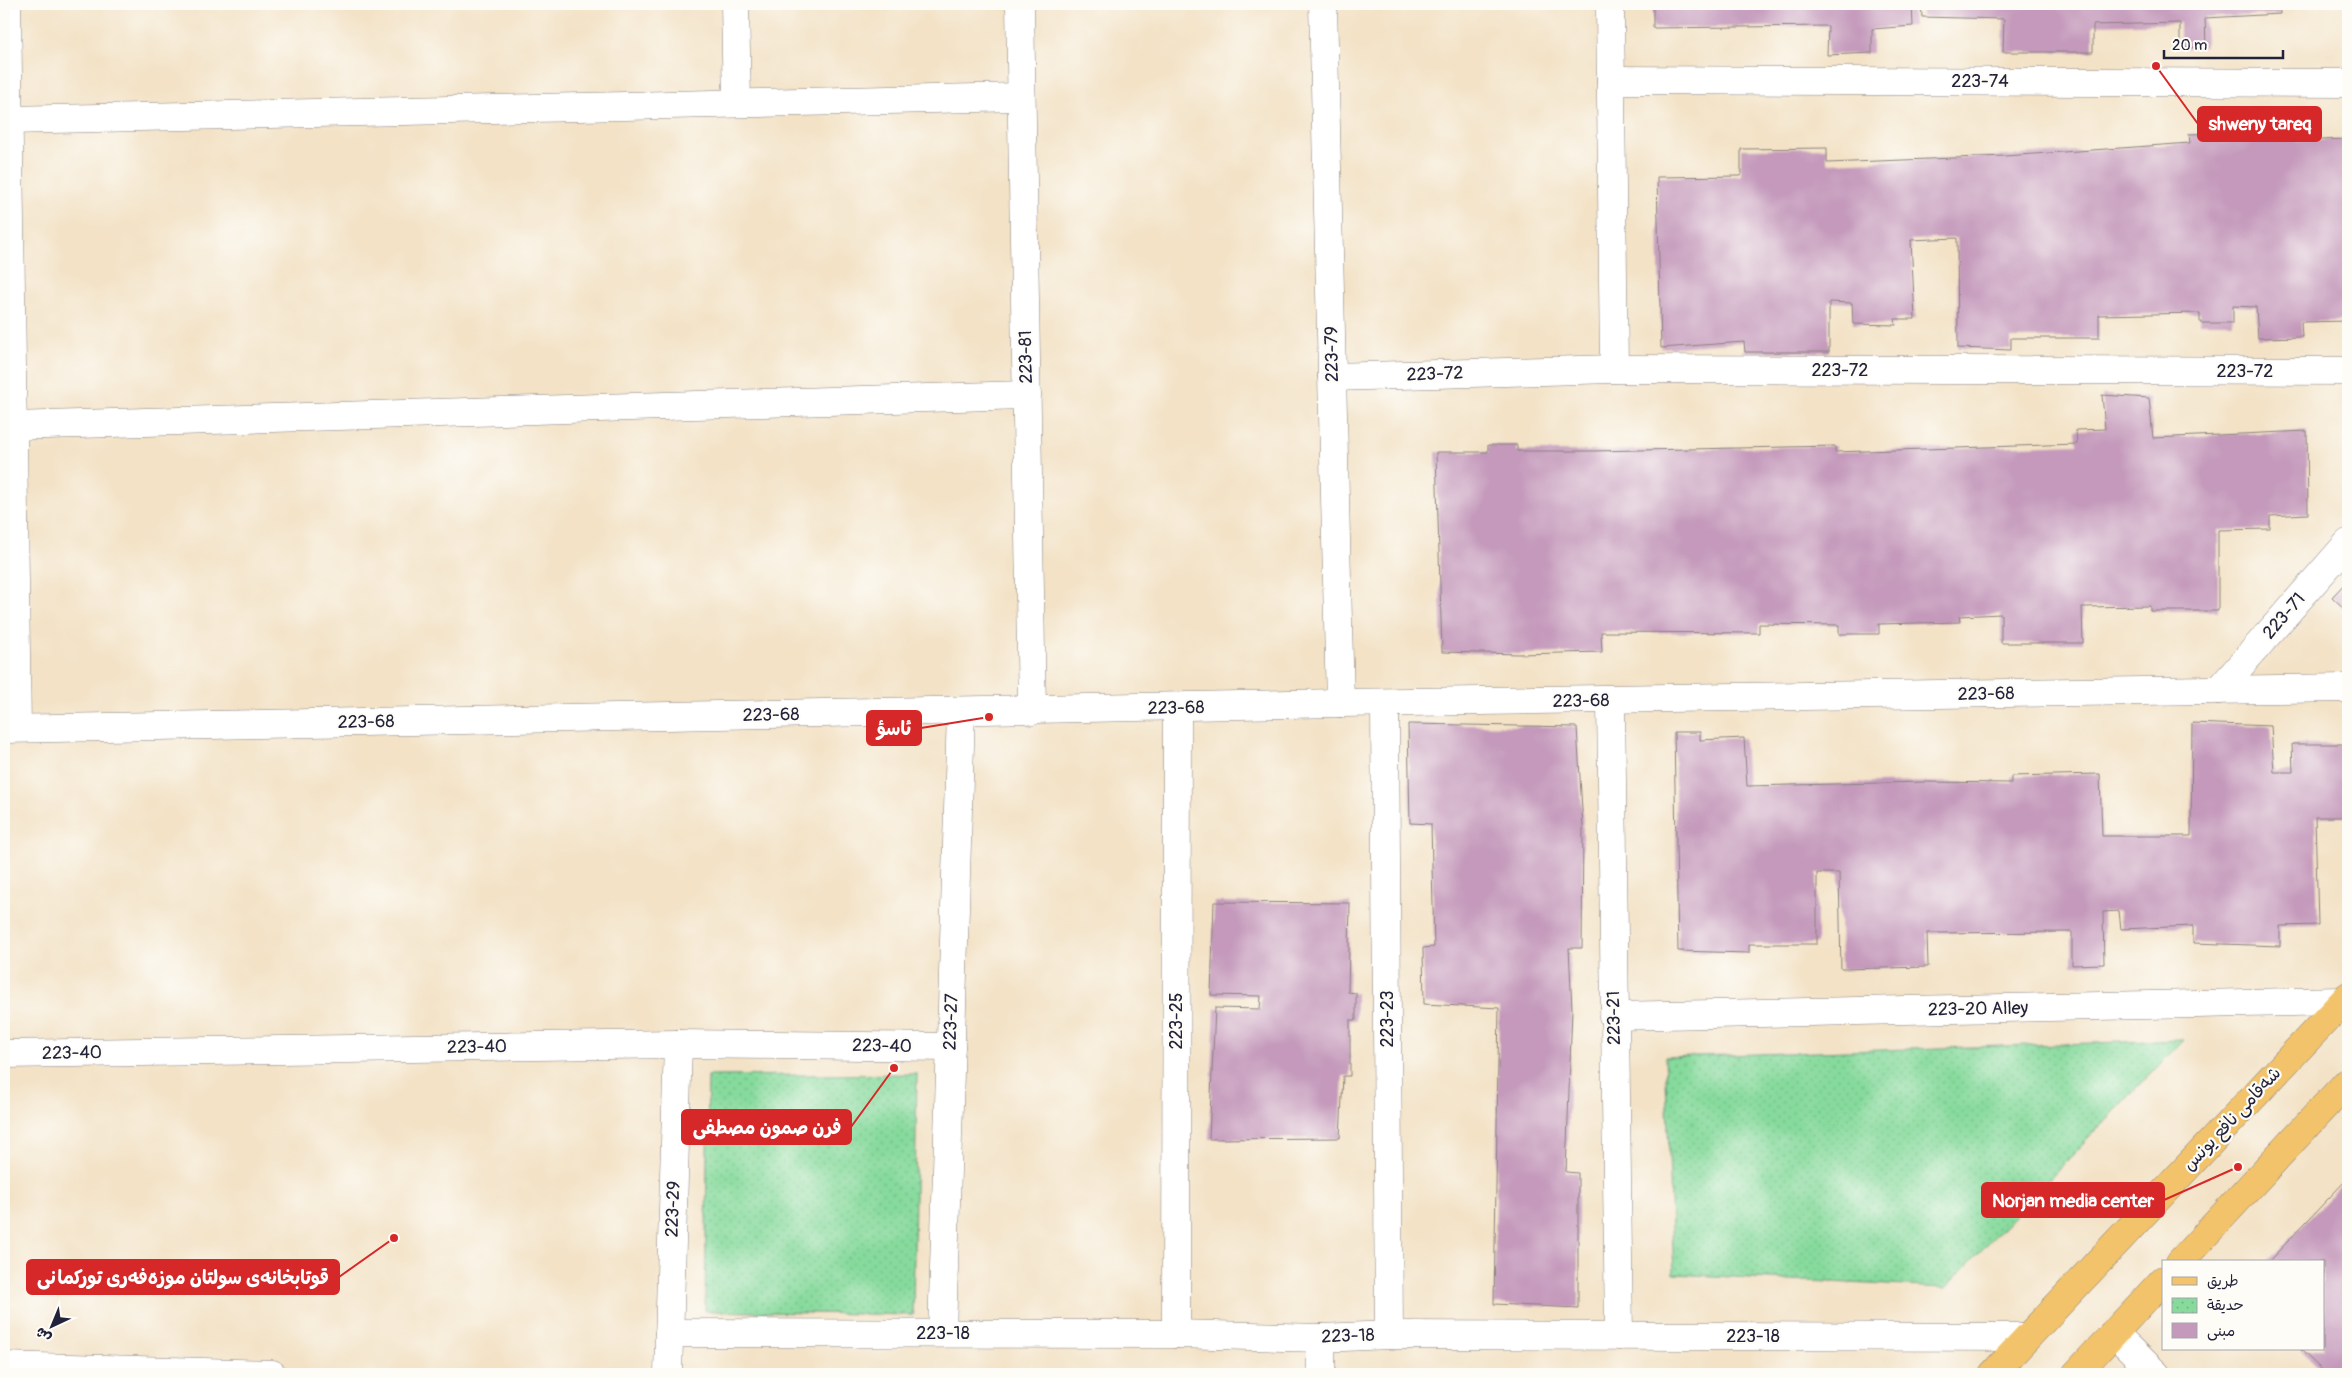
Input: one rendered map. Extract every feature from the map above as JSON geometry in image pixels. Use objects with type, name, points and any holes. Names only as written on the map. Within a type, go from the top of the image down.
[{"type":"main road","name":"شەقامی نافع یونس","points":[[1993,1374],[2346,998]]},
{"type":"main road","points":[[2182,1260],[2348,1081]]},
{"type":"main road","points":[[2076,1374],[2162,1281]]},
{"type":"street","points":[[7,4],[13,426],[10,728]]},
{"type":"street","points":[[735,4],[737,103]]},
{"type":"street","name":"223-81","points":[[1020,4],[1032,711]]},
{"type":"street","name":"223-79","points":[[1323,4],[1340,703]]},
{"type":"street","points":[[1610,4],[1614,369]]},
{"type":"street","name":"223-74","points":[[1611,80],[2348,83]]},
{"type":"street","points":[[9,120],[1021,97]]},
{"type":"street","name":"223-72","points":[[1332,377],[1614,369],[2348,372]]},
{"type":"street","points":[[13,426],[1027,395]]},
{"type":"street","name":"223-71","points":[[2220,690],[2348,542]]},
{"type":"street","name":"223-68","points":[[10,728],[1032,711],[1340,703],[1385,704],[2348,688]]},
{"type":"street","name":"223-21","points":[[1611,700],[1619,1336]]},
{"type":"street","name":"223-23","points":[[1385,704],[1388,1335]]},
{"type":"street","name":"223-25","points":[[1176,1334],[1178,708]]},
{"type":"street","name":"223-27","points":[[942,1333],[961,712]]},
{"type":"street","name":"223-20 Alley","points":[[1614,1016],[2346,998]]},
{"type":"street","name":"223-40","points":[[4,1054],[678,1044],[951,1047]]},
{"type":"street","name":"223-29","points":[[668,1374],[678,1044]]},
{"type":"street","name":"223-18","points":[[669,1333],[1176,1334],[1321,1338],[1388,1335],[2027,1337]]},
{"type":"street","points":[[2114,1333],[2156,1374]]},
{"type":"street","points":[[1321,1338],[1321,1374]]},
{"type":"street","points":[[4,1366],[272,1374]]},
{"type":"green space","points":[[2183,1040],[1945,1288],[1674,1274],[1665,1057]]},
{"type":"green space","points":[[917,1074],[913,1315],[705,1311],[708,1076]]},
{"type":"building","points":[[1653,4],[1912,4],[1913,26],[1872,29],[1872,53],[1827,55],[1828,26],[1653,28]]},
{"type":"building","points":[[1921,4],[2279,4],[2280,14],[2205,18],[2206,47],[2180,48],[2180,23],[2093,25],[2093,52],[2003,52],[2004,19],[1922,17]]},
{"type":"building","points":[[2296,131],[2297,141],[2348,139],[2348,321],[2301,322],[2302,337],[2258,338],[2256,307],[2233,306],[2233,323],[2200,323],[2200,313],[2099,315],[2099,338],[2011,338],[2011,350],[1958,348],[1957,238],[1911,240],[1915,319],[1895,319],[1896,325],[1853,324],[1852,303],[1829,302],[1829,352],[1745,352],[1744,342],[1661,348],[1657,177],[1741,176],[1741,149],[1827,148],[1827,163],[2005,156],[2190,143],[2189,134]]},
{"type":"building","points":[[2102,395],[2149,398],[2153,438],[2307,431],[2308,514],[2270,516],[2270,529],[2218,530],[2218,611],[2150,611],[2150,606],[2082,607],[2083,643],[2001,643],[2001,614],[1959,616],[1960,622],[1879,624],[1879,634],[1839,634],[1839,625],[1759,624],[1759,633],[1601,632],[1602,652],[1519,654],[1442,652],[1436,452],[1488,452],[1488,445],[1517,445],[1517,451],[1835,446],[1835,452],[2077,444],[2076,430],[2105,429]]},
{"type":"building","points":[[2348,580],[2348,612],[2332,597]]},
{"type":"building","points":[[2192,723],[2271,726],[2274,772],[2293,772],[2292,744],[2348,744],[2348,817],[2315,817],[2318,925],[2280,926],[2280,946],[2193,943],[2193,926],[2121,929],[2119,911],[2103,912],[2104,964],[2072,965],[2072,932],[1927,933],[1928,967],[1841,969],[1839,873],[1817,873],[1817,944],[1749,944],[1749,953],[1678,951],[1674,732],[1700,732],[1700,740],[1744,738],[1747,786],[1925,782],[2011,783],[2011,776],[2100,774],[2102,836],[2191,836]]},
{"type":"building","points":[[1408,724],[1577,727],[1583,827],[1582,948],[1569,948],[1572,1009],[1566,1172],[1578,1173],[1578,1308],[1494,1304],[1499,1008],[1424,1004],[1423,948],[1434,947],[1431,824],[1410,823]]},
{"type":"building","points":[[1214,902],[1350,903],[1348,992],[1356,993],[1356,1020],[1350,1020],[1350,1076],[1343,1076],[1340,1138],[1209,1139],[1215,1008],[1260,1009],[1261,996],[1211,995]]},
{"type":"building","points":[[2348,1178],[2348,1374],[2326,1374],[2301,1350],[2324,1350],[2324,1260],[2270,1260]]},
{"type":"place","name":"shweny tareq","points":[[2156,66]]},
{"type":"place","name":"ئاسؤ","points":[[989,717]]},
{"type":"place","name":"فرن صمون مصطفى","points":[[894,1068]]},
{"type":"place","name":"Norjan media center","points":[[2238,1167]]},
{"type":"place","name":"قوتابخانەی سولتان موزەفەری تورکمانی","points":[[394,1238]]}]
